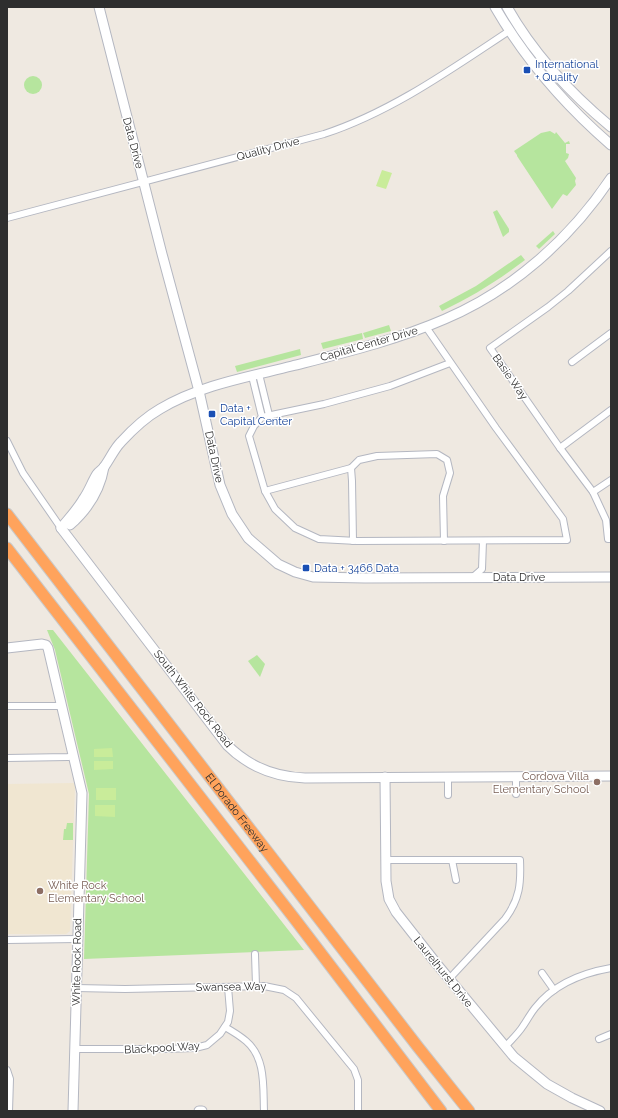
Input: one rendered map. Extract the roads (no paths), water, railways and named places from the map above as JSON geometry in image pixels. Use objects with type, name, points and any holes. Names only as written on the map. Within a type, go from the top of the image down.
[{"type":"highway","name":"El Dorado Freeway","points":[[7,514],[469,1111]]},
{"type":"highway","name":"El Dorado Freeway","points":[[7,548],[294,918],[441,1111]]},
{"type":"street","name":"Data Drive","points":[[99,7],[162,254],[200,391],[220,485],[232,514],[248,538],[278,564],[307,576],[327,578],[611,577]]},
{"type":"street","points":[[495,7],[509,31],[558,93],[596,132],[611,145]]},
{"type":"street","points":[[500,7],[510,23],[512,24],[516,22]]},
{"type":"street","points":[[507,7],[535,50],[566,85],[611,127]]},
{"type":"street","points":[[509,31],[514,30],[547,73],[566,85]]},
{"type":"street","name":"Quality Drive","points":[[7,218],[346,127],[368,118],[400,100],[509,31]]},
{"type":"street","name":"Capital Center Drive","points":[[61,528],[84,499],[97,473],[104,467],[121,442],[159,410],[200,391],[255,375],[316,360],[426,327],[464,310],[487,298],[520,276],[536,263],[579,221],[611,178]]},
{"type":"street","name":"Basie Way","points":[[611,250],[586,275],[548,307],[490,348],[560,448],[593,492],[606,520],[608,538],[611,538]]},
{"type":"street","points":[[426,327],[493,424],[563,519],[568,540],[353,541],[319,539],[295,528],[275,509],[265,491],[249,436],[254,426],[262,417],[324,404],[390,386],[450,363]]},
{"type":"street","points":[[572,362],[611,333]]},
{"type":"street","points":[[255,375],[269,415]]},
{"type":"street","points":[[255,375],[262,417]]},
{"type":"street","points":[[560,448],[611,410]]},
{"type":"street","points":[[7,441],[23,474],[61,528]]},
{"type":"street","points":[[265,491],[351,468],[359,460],[377,456],[437,454],[447,460],[450,473],[443,496],[444,541]]},
{"type":"street","points":[[351,468],[353,541]]},
{"type":"street","points":[[593,492],[611,480]]},
{"type":"street","name":"South White Rock Road","points":[[61,528],[227,745],[239,756],[262,770],[286,777],[305,778],[611,776]]},
{"type":"street","points":[[473,577],[482,569],[482,540]]},
{"type":"street","name":"White Rock Road","points":[[7,648],[42,644],[46,645],[48,648],[82,793],[73,1111]]},
{"type":"street","points":[[7,706],[62,706]]},
{"type":"street","points":[[7,758],[68,758],[74,756]]},
{"type":"street","points":[[448,776],[448,795]]},
{"type":"street","points":[[516,776],[516,794]]},
{"type":"street","name":"Laurelhurst Drive","points":[[385,778],[387,860],[386,881],[389,899],[396,912],[504,1047],[524,1067],[547,1084],[600,1111]]},
{"type":"street","points":[[387,860],[520,860],[521,879],[517,897],[509,914],[449,979]]},
{"type":"street","points":[[452,860],[456,880]]},
{"type":"street","points":[[7,940],[77,939]]},
{"type":"street","points":[[255,954],[256,986]]},
{"type":"street","points":[[504,1047],[517,1035],[536,1007],[554,990],[573,978],[600,969],[611,968]]},
{"type":"street","points":[[542,973],[554,990]]},
{"type":"street","name":"Swansea Way","points":[[76,988],[125,989],[256,986],[284,990],[293,995],[302,1004],[354,1069],[358,1086],[358,1111]]},
{"type":"street","points":[[228,987],[230,1011],[226,1027],[246,1041],[258,1059],[262,1072],[264,1111]]},
{"type":"street","name":"Blackpool Way","points":[[75,1049],[137,1050],[196,1048],[212,1042],[226,1027]]},
{"type":"street","points":[[599,1039],[611,1034]]},
{"type":"street","points":[[7,1070],[10,1079],[9,1111]]},
{"type":"place","name":"International + Quality","points":[[527,70]]},
{"type":"place","name":"Data + Capital Center","points":[[212,414]]},
{"type":"place","name":"Data + 3466 Data","points":[[306,568]]},
{"type":"place","name":"Cordova Villa Elementary School","points":[[597,782]]},
{"type":"place","name":"White Rock Elementary School","points":[[40,891]]}]
